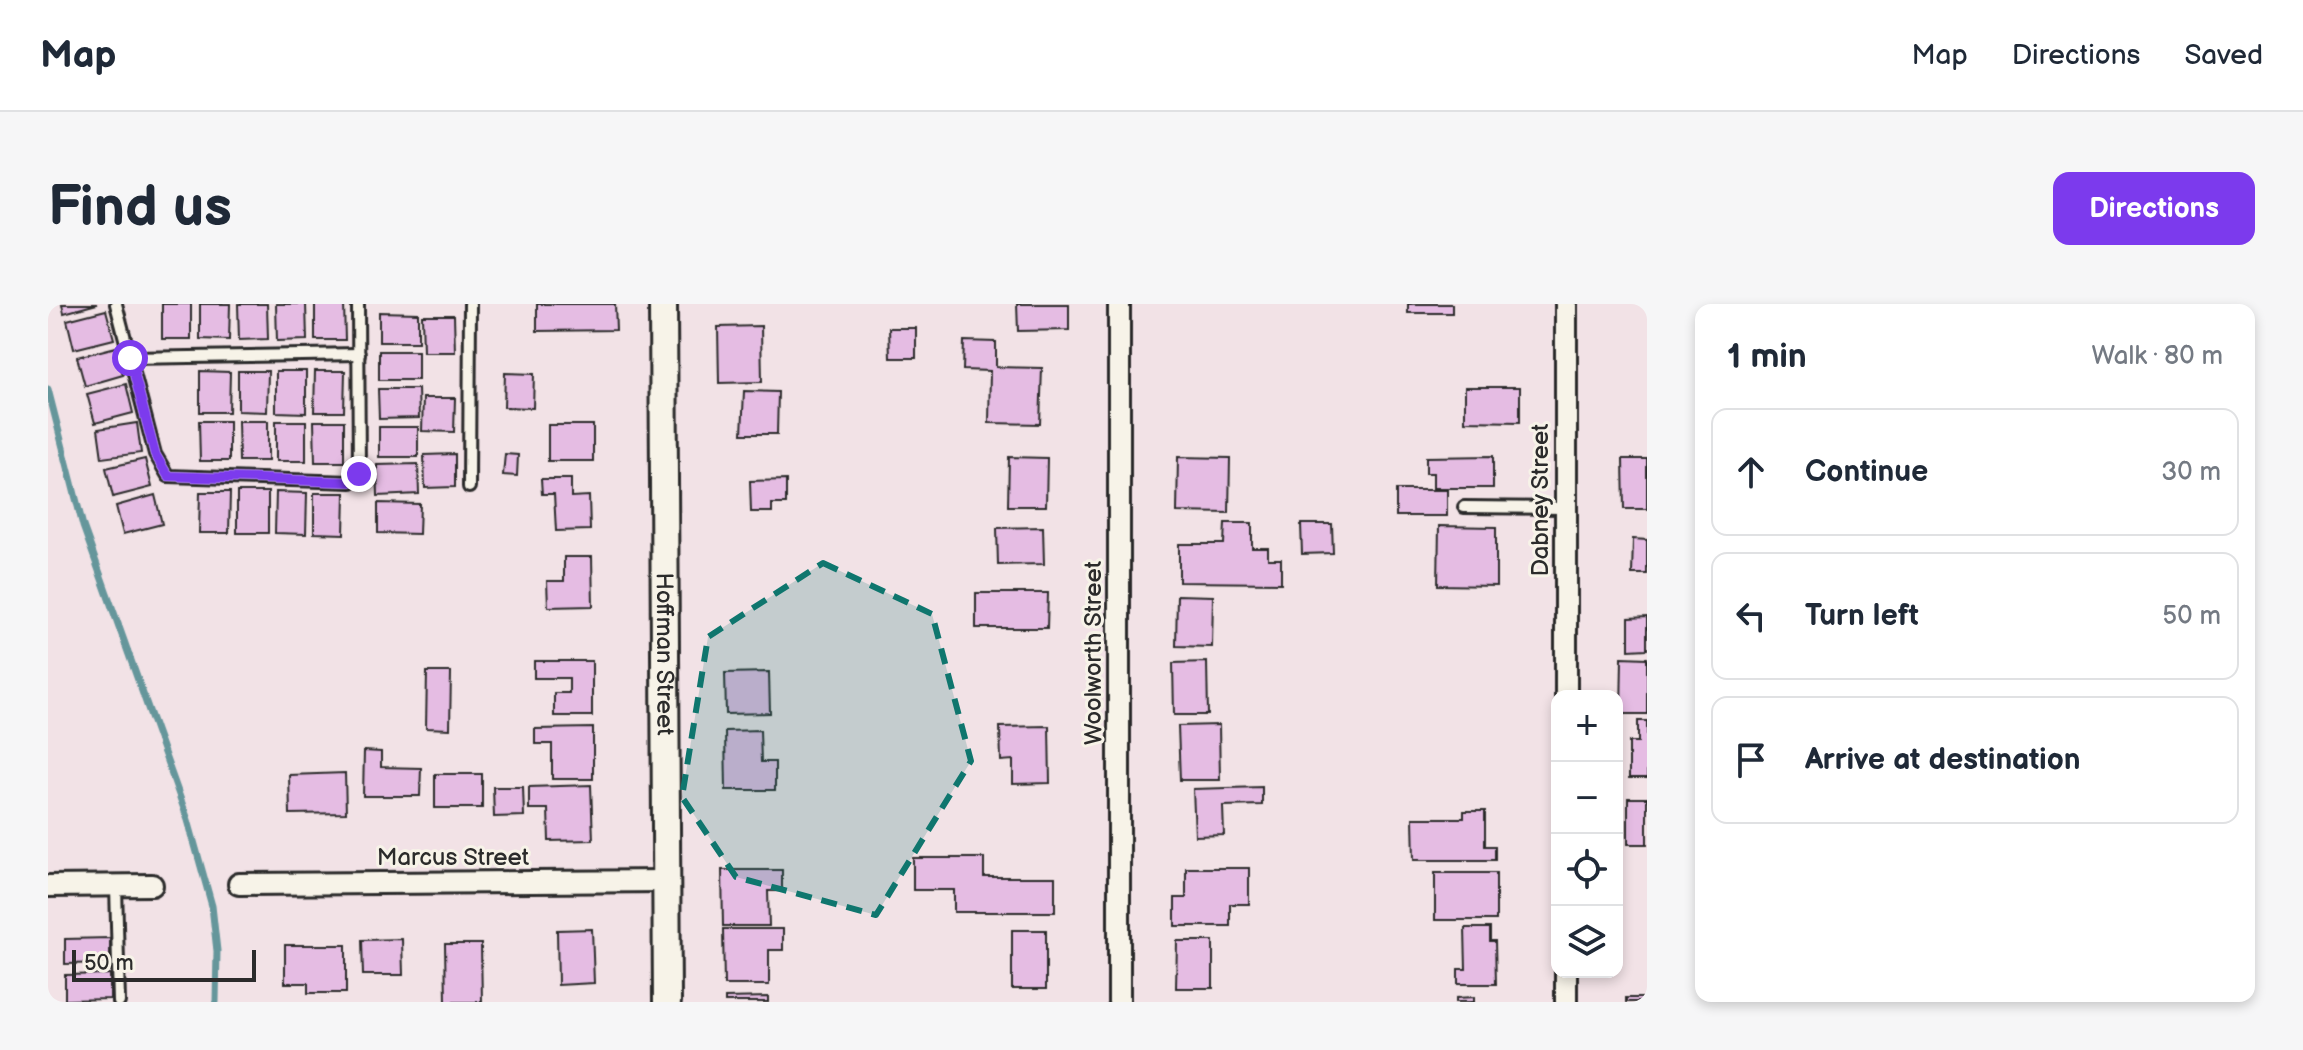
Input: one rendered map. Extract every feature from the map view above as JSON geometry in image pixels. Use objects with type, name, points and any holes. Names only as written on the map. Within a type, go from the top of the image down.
[{"type":"street","name":"Hoffman Street","points":[[663,304],[667,1002]]},
{"type":"street","name":"Woolworth Street","points":[[1119,304],[1119,1002]]},
{"type":"street","name":"Dabney Street","points":[[1566,304],[1566,690]]},
{"type":"street","name":"Marcus Street","points":[[239,884],[668,881]]},
{"type":"street","points":[[48,886],[152,885]]},
{"type":"street","points":[[1566,978],[1566,1002]]},
{"type":"lane","points":[[116,304],[155,454],[168,476],[351,482],[359,474],[358,304]]},
{"type":"lane","points":[[469,487],[470,304]]},
{"type":"lane","points":[[130,358],[359,354]]},
{"type":"lane","points":[[1464,507],[1566,508]]},
{"type":"lane","points":[[116,886],[119,1002]]},
{"type":"highlighted area","points":[[823,563],[932,614],[971,761],[876,915],[736,877],[682,797],[708,637]]},
{"type":"building","points":[[62,304],[97,304],[64,313]]},
{"type":"building","points":[[162,304],[191,304],[191,339],[162,339]]},
{"type":"building","points":[[200,304],[230,304],[229,340],[200,339]]},
{"type":"building","points":[[238,304],[267,304],[268,339],[239,340]]},
{"type":"building","points":[[276,304],[306,304],[307,340],[277,341]]},
{"type":"building","points":[[315,304],[344,304],[345,340],[315,340]]},
{"type":"building","points":[[537,304],[615,304],[616,330],[537,331]]},
{"type":"building","points":[[1017,304],[1069,304],[1069,330],[1018,331]]},
{"type":"building","points":[[1408,304],[1452,304],[1452,313],[1408,313]]},
{"type":"building","points":[[106,310],[114,339],[74,349],[67,320]]},
{"type":"building","points":[[379,312],[418,313],[418,342],[379,342]]},
{"type":"building","points":[[422,315],[454,315],[455,352],[423,352]]},
{"type":"building","points":[[761,326],[762,382],[719,383],[718,327]]},
{"type":"building","points":[[889,328],[916,328],[916,358],[890,358]]},
{"type":"building","points":[[964,341],[996,342],[996,367],[1042,368],[1040,424],[989,423],[990,371],[963,370]]},
{"type":"building","points":[[116,347],[123,375],[85,386],[77,357]]},
{"type":"building","points":[[379,351],[418,351],[418,380],[379,380]]},
{"type":"building","points":[[200,371],[230,372],[229,412],[200,412]]},
{"type":"building","points":[[238,371],[268,371],[267,412],[238,411]]},
{"type":"building","points":[[276,371],[306,371],[306,413],[276,412]]},
{"type":"building","points":[[315,371],[345,371],[344,412],[314,412]]},
{"type":"building","points":[[505,373],[534,374],[533,408],[504,407]]},
{"type":"building","points":[[126,384],[133,413],[95,423],[87,394]]},
{"type":"building","points":[[1465,387],[1520,387],[1520,422],[1465,421]]},
{"type":"building","points":[[378,389],[418,389],[419,418],[379,419]]},
{"type":"building","points":[[744,391],[778,392],[777,434],[742,434]]},
{"type":"building","points":[[423,398],[455,398],[454,432],[422,431]]},
{"type":"building","points":[[199,421],[229,421],[229,461],[200,461]]},
{"type":"building","points":[[238,421],[268,421],[268,461],[239,461]]},
{"type":"building","points":[[276,421],[306,421],[306,461],[276,461]]},
{"type":"building","points":[[314,421],[344,421],[344,462],[315,462]]},
{"type":"building","points":[[137,423],[141,453],[102,458],[98,429]]},
{"type":"building","points":[[548,425],[593,425],[593,461],[548,461]]},
{"type":"building","points":[[379,427],[418,427],[418,457],[379,457]]},
{"type":"building","points":[[455,454],[455,487],[425,488],[424,455]]},
{"type":"building","points":[[505,454],[518,455],[517,476],[503,475]]},
{"type":"building","points":[[1493,456],[1493,488],[1433,488],[1433,473],[1426,473],[1426,457]]},
{"type":"building","points":[[1009,457],[1047,458],[1046,506],[1008,506]]},
{"type":"building","points":[[1178,457],[1230,458],[1229,513],[1177,512]]},
{"type":"building","points":[[145,459],[152,487],[113,497],[106,468]]},
{"type":"building","points":[[1623,459],[1647,459],[1647,509],[1624,509]]},
{"type":"building","points":[[418,464],[419,494],[378,496],[377,465]]},
{"type":"building","points":[[541,479],[571,479],[571,497],[589,496],[590,530],[556,531],[554,494],[542,494]]},
{"type":"building","points":[[786,480],[786,504],[772,504],[772,512],[751,512],[750,481]]},
{"type":"building","points":[[1396,490],[1447,490],[1447,516],[1396,516]]},
{"type":"building","points":[[200,492],[230,492],[229,533],[199,533]]},
{"type":"building","points":[[237,492],[268,492],[268,533],[237,533]]},
{"type":"building","points":[[276,492],[307,493],[306,534],[275,533]]},
{"type":"building","points":[[314,493],[345,493],[344,534],[314,533]]},
{"type":"building","points":[[155,495],[162,524],[123,534],[116,506]]},
{"type":"building","points":[[378,503],[420,504],[419,534],[378,533]]},
{"type":"building","points":[[1225,523],[1252,523],[1252,548],[1268,548],[1268,559],[1281,559],[1281,583],[1179,582],[1179,544],[1224,544]]},
{"type":"building","points":[[1301,524],[1332,524],[1333,553],[1302,554]]},
{"type":"building","points":[[1439,526],[1496,527],[1496,586],[1438,585]]},
{"type":"building","points":[[1043,527],[1044,564],[998,565],[997,528]]},
{"type":"building","points":[[1633,539],[1647,540],[1647,574],[1632,574]]},
{"type":"building","points":[[564,557],[592,557],[593,606],[548,607],[547,581],[564,581]]},
{"type":"building","points":[[976,593],[1048,593],[1047,628],[976,628]]},
{"type":"building","points":[[1177,595],[1213,596],[1212,647],[1176,646]]},
{"type":"building","points":[[1647,617],[1647,649],[1629,650],[1629,618]]},
{"type":"building","points":[[1622,657],[1647,658],[1647,714],[1623,714]]},
{"type":"building","points":[[534,661],[592,661],[592,716],[554,716],[554,693],[569,693],[569,678],[534,678]]},
{"type":"building","points":[[1207,662],[1208,715],[1174,715],[1173,663]]},
{"type":"building","points":[[427,672],[451,672],[450,729],[426,728]]},
{"type":"building","points":[[769,672],[770,713],[726,714],[725,673]]},
{"type":"building","points":[[1638,721],[1647,721],[1647,778],[1629,778],[1629,742],[1638,742]]},
{"type":"building","points":[[1219,725],[1220,780],[1180,780],[1178,726]]},
{"type":"building","points":[[1049,726],[1050,783],[1013,784],[1013,760],[1001,761],[1000,727]]},
{"type":"building","points":[[593,728],[593,779],[552,779],[552,744],[535,744],[535,729]]},
{"type":"building","points":[[760,730],[761,762],[775,762],[775,790],[726,790],[725,731]]},
{"type":"building","points":[[364,751],[381,752],[381,767],[421,768],[420,796],[363,796]]},
{"type":"building","points":[[345,773],[346,813],[290,814],[289,775]]},
{"type":"building","points":[[435,774],[482,774],[482,808],[435,808]]},
{"type":"building","points":[[591,785],[593,840],[549,841],[548,809],[529,809],[529,787]]},
{"type":"building","points":[[493,787],[523,787],[524,816],[494,817]]},
{"type":"building","points":[[1262,787],[1262,805],[1223,806],[1224,835],[1195,836],[1193,789]]},
{"type":"building","points":[[1628,798],[1647,798],[1647,844],[1628,844]]},
{"type":"building","points":[[1464,811],[1485,811],[1485,846],[1495,846],[1495,860],[1414,860],[1413,818],[1464,818]]},
{"type":"building","points":[[913,858],[984,858],[984,877],[1055,877],[1055,912],[954,912],[954,890],[913,890]]},
{"type":"building","points":[[1186,868],[1249,868],[1249,904],[1230,904],[1230,926],[1175,926],[1175,898],[1186,898]]},
{"type":"building","points":[[722,870],[782,870],[782,891],[768,891],[769,926],[723,926]]},
{"type":"building","points":[[1435,873],[1496,873],[1496,920],[1435,920]]},
{"type":"building","points":[[1465,928],[1490,928],[1490,941],[1495,941],[1496,984],[1458,984],[1458,969],[1466,969]]},
{"type":"building","points":[[592,929],[594,983],[558,985],[557,930]]},
{"type":"building","points":[[723,929],[783,929],[783,950],[769,950],[769,985],[724,985]]},
{"type":"building","points":[[1012,930],[1046,930],[1046,989],[1012,989]]},
{"type":"building","points":[[110,938],[110,963],[65,964],[65,939]]},
{"type":"building","points":[[402,939],[403,975],[363,975],[362,940]]},
{"type":"building","points":[[1177,941],[1213,941],[1213,988],[1176,988]]},
{"type":"building","points":[[445,944],[481,944],[482,1002],[446,1002]]},
{"type":"building","points":[[285,945],[346,945],[346,993],[308,993],[308,983],[285,983]]},
{"type":"building","points":[[110,974],[110,999],[65,1000],[65,975]]},
{"type":"building","points":[[768,997],[768,1002],[725,1002],[725,998]]},
{"type":"building","points":[[1474,997],[1474,1002],[1456,1002],[1456,998]]},
{"type":"building","points":[[1626,998],[1647,998],[1647,1002],[1626,1002]]},
{"type":"waterway","points":[[48,389],[83,526],[188,820],[212,906],[217,951],[216,1002]]},
{"type":"route","points":[[130,358],[155,454],[168,476],[351,482],[359,474]]}]
